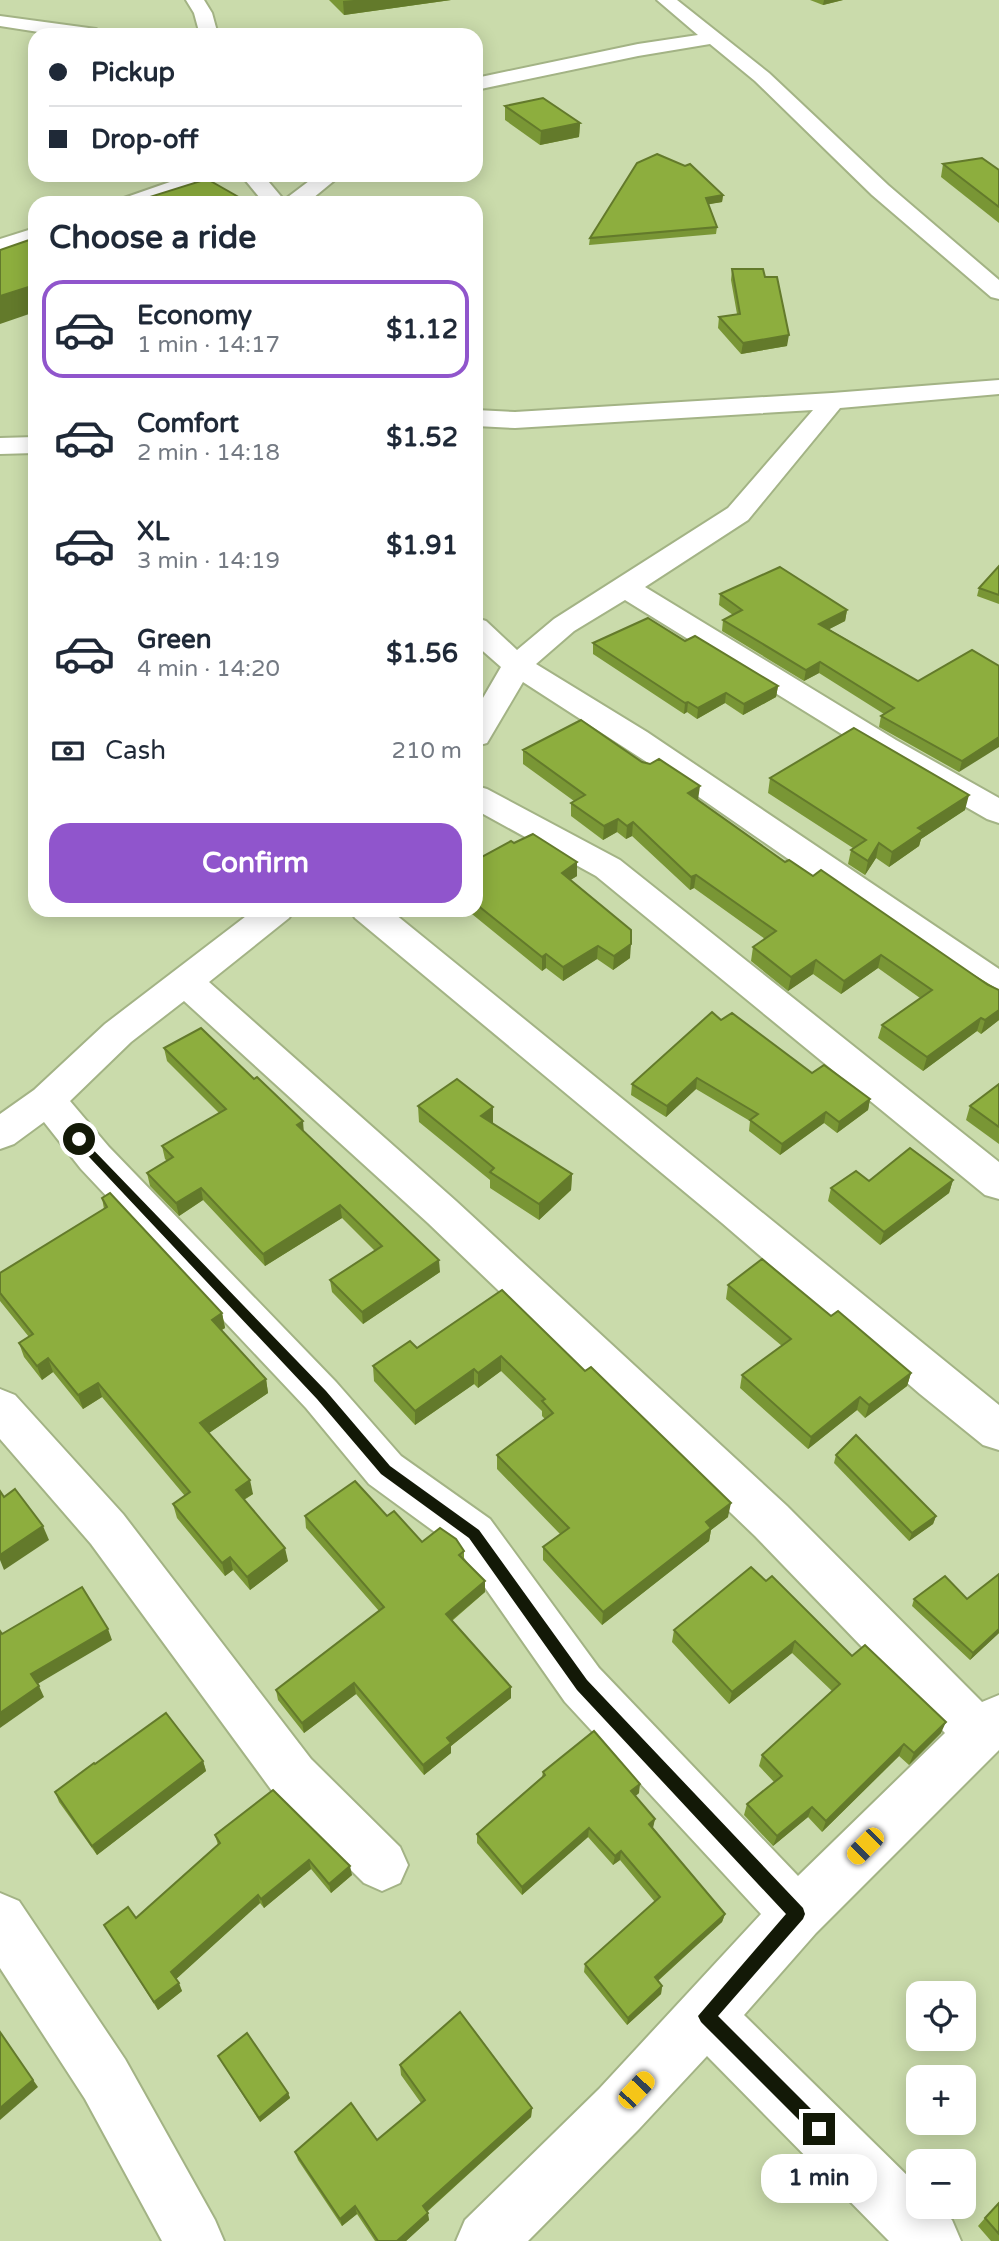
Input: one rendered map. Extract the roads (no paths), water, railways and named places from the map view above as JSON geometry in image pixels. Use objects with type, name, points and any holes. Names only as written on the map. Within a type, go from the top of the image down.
[{"type":"street","points":[[195,0],[203,13],[207,28]]},
{"type":"street","points":[[666,0],[762,76],[880,190],[999,292]]},
{"type":"street","points":[[0,21],[41,28]]},
{"type":"street","points":[[25,26],[28,32]]},
{"type":"street","points":[[483,82],[638,50],[715,38]]},
{"type":"street","points":[[154,196],[199,182]]},
{"type":"street","points":[[258,182],[269,196]]},
{"type":"street","points":[[302,196],[321,182]]},
{"type":"street","points":[[0,246],[28,237]]},
{"type":"street","points":[[483,418],[516,420],[832,401],[999,387]]},
{"type":"street","points":[[483,724],[518,664],[564,625],[737,514],[781,460],[813,427],[832,401]]},
{"type":"street","points":[[0,446],[28,445]]},
{"type":"street","points":[[624,587],[885,747],[995,804]]},
{"type":"street","points":[[483,637],[518,664],[634,738],[999,987]]},
{"type":"street","points":[[483,800],[608,868],[999,1184]]},
{"type":"street","points":[[0,1133],[47,1100],[118,1033],[268,917]]},
{"type":"street","points":[[376,917],[725,1203],[934,1381],[999,1431]]},
{"type":"street","points":[[185,982],[442,1212],[989,1726],[797,1914],[619,2109],[486,2241]]},
{"type":"street","points":[[47,1100],[95,1158],[321,1395],[385,1470],[474,1534],[582,1685],[797,1914]]},
{"type":"street","points":[[0,1408],[107,1529],[293,1777],[382,1865]]},
{"type":"street","points":[[0,1920],[105,2079],[194,2241]]},
{"type":"street","points":[[706,2016],[931,2241]]}]
